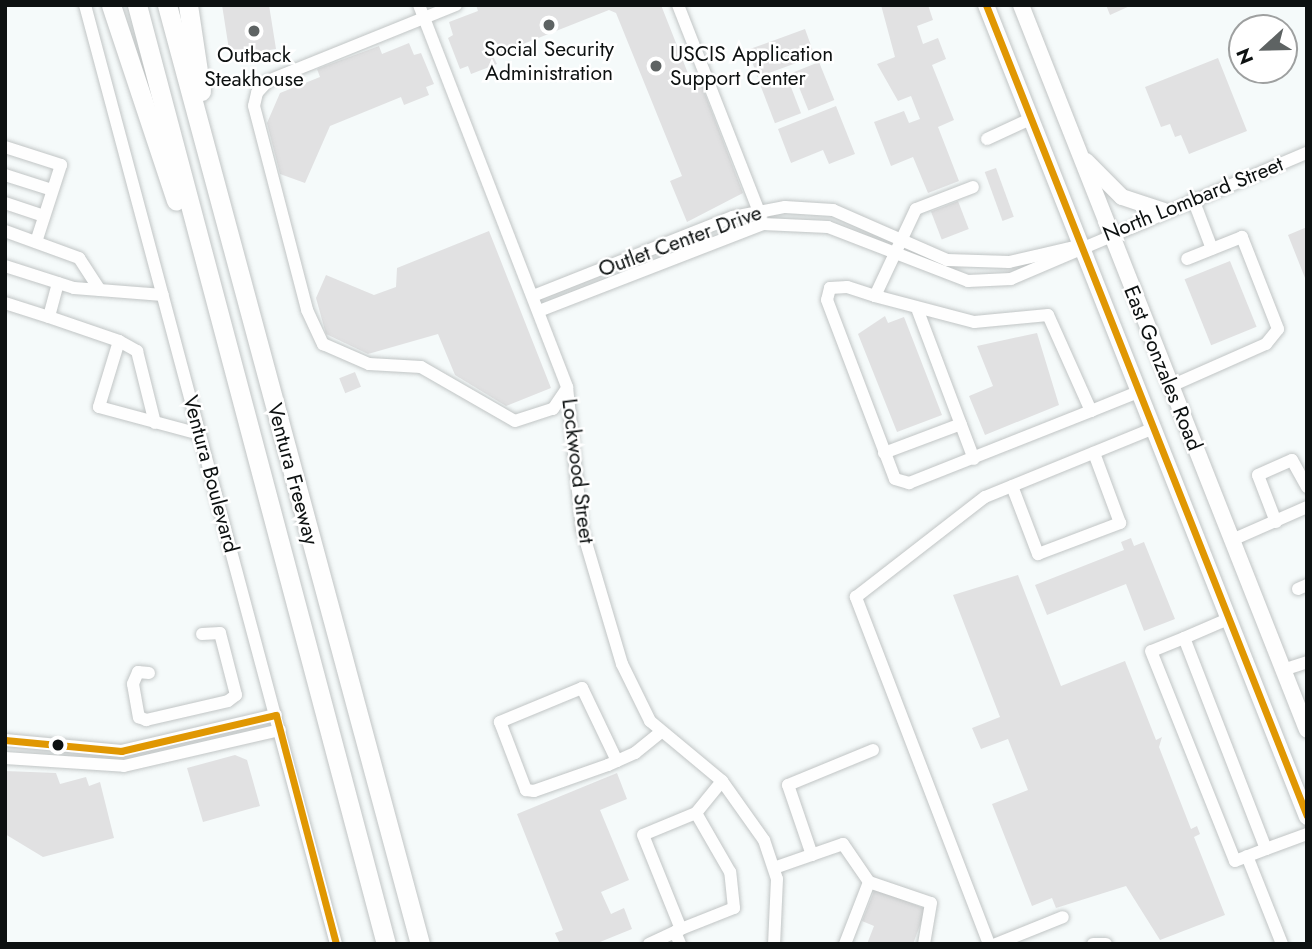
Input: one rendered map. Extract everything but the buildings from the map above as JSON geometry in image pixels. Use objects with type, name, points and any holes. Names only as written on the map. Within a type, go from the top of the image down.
[{"type":"highway","points":[[111,5],[237,382]]},
{"type":"highway","points":[[123,5],[176,200]]},
{"type":"highway","name":"Ventura Freeway","points":[[137,5],[386,944]]},
{"type":"highway","name":"Ventura Freeway","points":[[167,5],[420,944]]},
{"type":"highway","points":[[188,5],[215,182]]},
{"type":"main road","name":"East Gonzales Road","points":[[986,5],[1079,246],[1307,817]]},
{"type":"main road","name":"East Gonzales Road","points":[[1021,5],[1307,730]]},
{"type":"main road","points":[[1079,154],[1122,197],[1164,211]]},
{"type":"street","name":"Ventura Boulevard","points":[[85,5],[336,944]]},
{"type":"street","points":[[456,5],[421,11],[268,81],[257,93],[254,106],[316,337],[369,364],[421,366],[514,421],[553,409],[564,401],[568,387]]},
{"type":"street","points":[[678,5],[763,224]]},
{"type":"street","name":"Lockwood Street","points":[[421,11],[568,387],[582,529],[626,674],[661,733],[722,782],[752,819],[774,868],[779,903],[774,944]]},
{"type":"street","points":[[987,139],[1030,120]]},
{"type":"street","points":[[5,147],[61,164],[36,242]]},
{"type":"street","name":"North Lombard Street","points":[[1079,246],[1307,153]]},
{"type":"street","points":[[5,175],[52,190]]},
{"type":"street","points":[[876,296],[916,209],[974,187]]},
{"type":"street","points":[[1193,199],[1212,249]]},
{"type":"street","points":[[5,203],[44,216]]},
{"type":"street","name":"Outlet Center Drive","points":[[533,296],[759,210],[833,211],[947,260],[989,264],[1079,246]]},
{"type":"street","name":"Outlet Center Drive","points":[[539,311],[763,224],[828,227],[944,275],[989,282],[1059,264],[1079,246]]},
{"type":"street","points":[[5,232],[79,258],[100,290]]},
{"type":"street","points":[[1171,386],[1276,336],[1242,237],[1187,259]]},
{"type":"street","points":[[5,266],[58,283],[100,290],[163,295]]},
{"type":"street","points":[[49,317],[58,283]]},
{"type":"street","points":[[1091,411],[1048,315],[984,322],[918,311],[847,287],[831,288],[827,300],[895,479],[909,483],[974,459],[1138,392]]},
{"type":"street","points":[[5,303],[119,341],[137,351],[155,424]]},
{"type":"street","points":[[918,311],[974,459]]},
{"type":"street","points":[[119,341],[99,407],[200,434]]},
{"type":"street","points":[[884,453],[961,424]]},
{"type":"street","points":[[989,944],[856,597],[985,497],[1152,429]]},
{"type":"street","points":[[1012,486],[1038,554],[1120,523],[1094,453]]},
{"type":"street","points":[[1276,522],[1258,475],[1292,460],[1307,487]]},
{"type":"street","points":[[1232,540],[1307,507]]},
{"type":"street","points":[[1228,619],[1151,651],[1235,861],[1307,834]]},
{"type":"street","points":[[149,673],[138,672],[132,684],[139,717],[146,720],[228,701],[236,695],[220,633],[202,634]]},
{"type":"street","points":[[1184,638],[1266,849]]},
{"type":"street","points":[[1283,670],[1307,662]]},
{"type":"street","points":[[617,761],[582,688],[500,722],[526,790],[617,761],[661,733]]},
{"type":"street","points":[[5,740],[121,751],[276,715]]},
{"type":"street","points":[[5,758],[124,765],[280,730]]},
{"type":"street","points":[[812,855],[788,785],[873,750]]},
{"type":"street","points":[[679,935],[643,835],[696,813],[722,782]]},
{"type":"street","points":[[649,944],[679,935],[734,908],[730,872],[696,813]]},
{"type":"street","points":[[774,868],[843,844],[869,882],[931,903],[924,944]]},
{"type":"street","points":[[1247,856],[1282,944]]},
{"type":"street","points":[[845,944],[869,882]]},
{"type":"street","points":[[996,944],[1063,917]]},
{"type":"street","points":[[1093,944],[1106,944]]},
{"type":"transit line","points":[[986,5],[1307,816]]},
{"type":"transit line","points":[[5,740],[121,751],[276,715],[336,944]]},
{"type":"place","name":"Social Security Administration","points":[[549,25]]},
{"type":"place","name":"Outback Steakhouse","points":[[254,31]]},
{"type":"place","name":"USCIS Application Support Center","points":[[656,66]]}]
